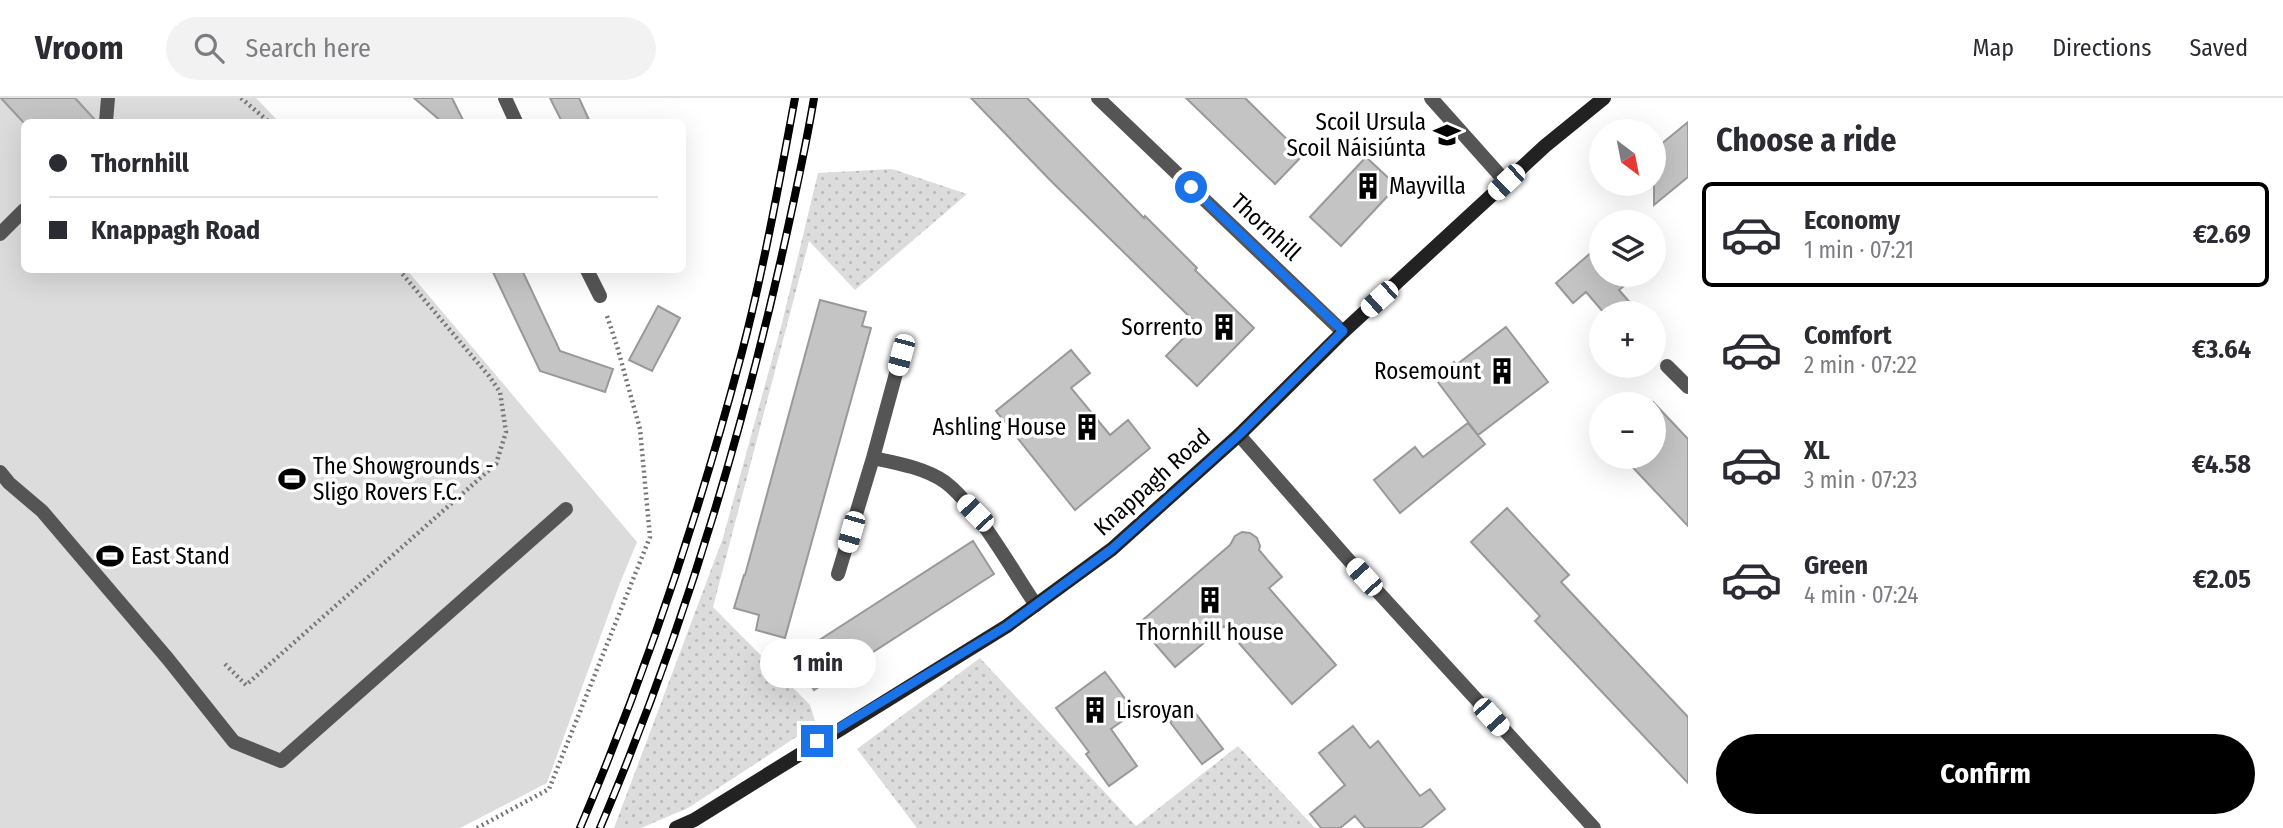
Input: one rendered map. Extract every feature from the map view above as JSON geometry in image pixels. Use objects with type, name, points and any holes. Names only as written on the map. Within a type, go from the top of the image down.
[{"type":"main road","name":"Knappagh Road","points":[[676,828],[694,820],[817,741],[1007,626],[1112,549],[1239,435],[1343,331],[1545,146],[1604,98]]},
{"type":"street","points":[[106,119],[108,98]]},
{"type":"street","points":[[505,98],[515,119]]},
{"type":"street","name":"Thornhill","points":[[1098,98],[1343,331]]},
{"type":"street","points":[[1431,98],[1506,182]]},
{"type":"street","points":[[0,234],[21,213]]},
{"type":"street","points":[[588,273],[600,296]]},
{"type":"street","points":[[838,574],[901,355]]},
{"type":"street","points":[[1667,366],[1688,387]]},
{"type":"street","points":[[1239,435],[1346,557],[1594,828]]},
{"type":"street","points":[[873,458],[911,467],[945,482],[975,513],[1036,605]]},
{"type":"street","points":[[0,472],[42,511],[233,742],[281,761],[566,509]]},
{"type":"path","points":[[241,98],[266,119]]},
{"type":"path","points":[[225,664],[246,685],[496,464],[506,432],[500,393],[489,376],[402,273]]},
{"type":"path","points":[[477,828],[549,789],[650,537],[640,429],[600,296]]},
{"type":"shaded area","name":"The Showgrounds - Sligo Rovers F.C.","points":[[0,98],[256,98],[276,119],[21,119],[21,273],[410,273],[637,542],[547,783],[460,828],[0,828]]},
{"type":"shaded area","points":[[892,169],[967,194],[855,290],[809,241],[713,607],[810,705],[816,724],[688,808],[641,828],[614,828],[723,538],[782,323],[818,173]]},
{"type":"shaded area","points":[[980,658],[1136,826],[1238,746],[1315,828],[917,828],[857,749]]},
{"type":"building","points":[[1,98],[75,98],[94,119],[21,119]]},
{"type":"building","points":[[414,98],[452,98],[462,119],[438,119]]},
{"type":"building","points":[[550,98],[579,98],[589,119],[560,119]]},
{"type":"building","points":[[971,98],[1027,98],[1254,328],[1197,386],[1166,356],[1197,324],[1051,181]]},
{"type":"building","points":[[1186,98],[1245,98],[1303,155],[1275,184]]},
{"type":"building","points":[[1688,122],[1688,177],[1666,195],[1666,140]]},
{"type":"building","points":[[1366,157],[1397,186],[1341,246],[1310,217]]},
{"type":"building","points":[[1654,196],[1665,196],[1654,205]]},
{"type":"building","points":[[1589,254],[1589,287],[1623,287],[1619,290],[1629,301],[1594,301],[1586,292],[1573,303],[1556,283]]},
{"type":"building","points":[[493,273],[523,273],[560,351],[613,369],[605,392],[540,371]]},
{"type":"building","points":[[820,300],[866,312],[862,326],[871,328],[785,638],[756,630],[759,615],[734,608]]},
{"type":"building","points":[[658,306],[680,318],[652,371],[629,360]]},
{"type":"building","name":"Rosemount","points":[[1506,327],[1548,382],[1478,435],[1434,377],[1454,362],[1456,365]]},
{"type":"building","name":"Ashling House","points":[[1071,350],[1090,373],[1071,388],[1110,435],[1128,420],[1150,448],[1075,510],[996,411]]},
{"type":"building","points":[[1666,416],[1688,439],[1688,526],[1634,469],[1666,469]]},
{"type":"building","points":[[1468,423],[1485,444],[1400,513],[1374,480],[1415,447],[1423,457]]},
{"type":"building","points":[[1507,508],[1569,575],[1561,582],[1688,717],[1688,783],[1535,621],[1540,616],[1471,542]]},
{"type":"building","points":[[1242,532],[1257,538],[1259,550],[1282,577],[1269,588],[1336,665],[1292,704],[1224,626],[1175,667],[1138,624]]},
{"type":"building","points":[[973,541],[994,574],[814,690],[793,657]]},
{"type":"building","name":"Lisroyan","points":[[1105,672],[1135,712],[1111,729],[1137,766],[1109,786],[1086,754],[1089,752],[1056,708]]},
{"type":"building","points":[[1190,706],[1223,749],[1202,764],[1170,722]]},
{"type":"building","points":[[1353,726],[1370,748],[1378,741],[1420,796],[1430,789],[1445,809],[1421,828],[1365,828],[1355,816],[1340,828],[1321,828],[1310,814],[1345,785],[1319,753]]},
{"type":"railway","points":[[580,828],[649,652],[708,473],[757,289],[795,98]]},
{"type":"railway","points":[[600,828],[680,619],[725,476],[764,332],[814,98]]},
{"type":"place","name":"Scoil Ursula Scoil Náisiúnta","points":[[1447,135]]},
{"type":"place","name":"Mayvilla","points":[[1368,186]]},
{"type":"place","name":"Sorrento","points":[[1224,327]]},
{"type":"place","name":"Rosemount","points":[[1502,371]]},
{"type":"place","name":"Ashling House","points":[[1087,427]]},
{"type":"place","name":"The Showgrounds - Sligo Rovers F.C.","points":[[292,479]]},
{"type":"place","name":"East Stand","points":[[110,556]]},
{"type":"place","name":"Thornhill house","points":[[1210,600]]},
{"type":"place","name":"Lisroyan","points":[[1095,710]]},
{"type":"route","points":[[817,741],[1007,626],[1112,549],[1239,435],[1343,331],[1191,187]]}]
